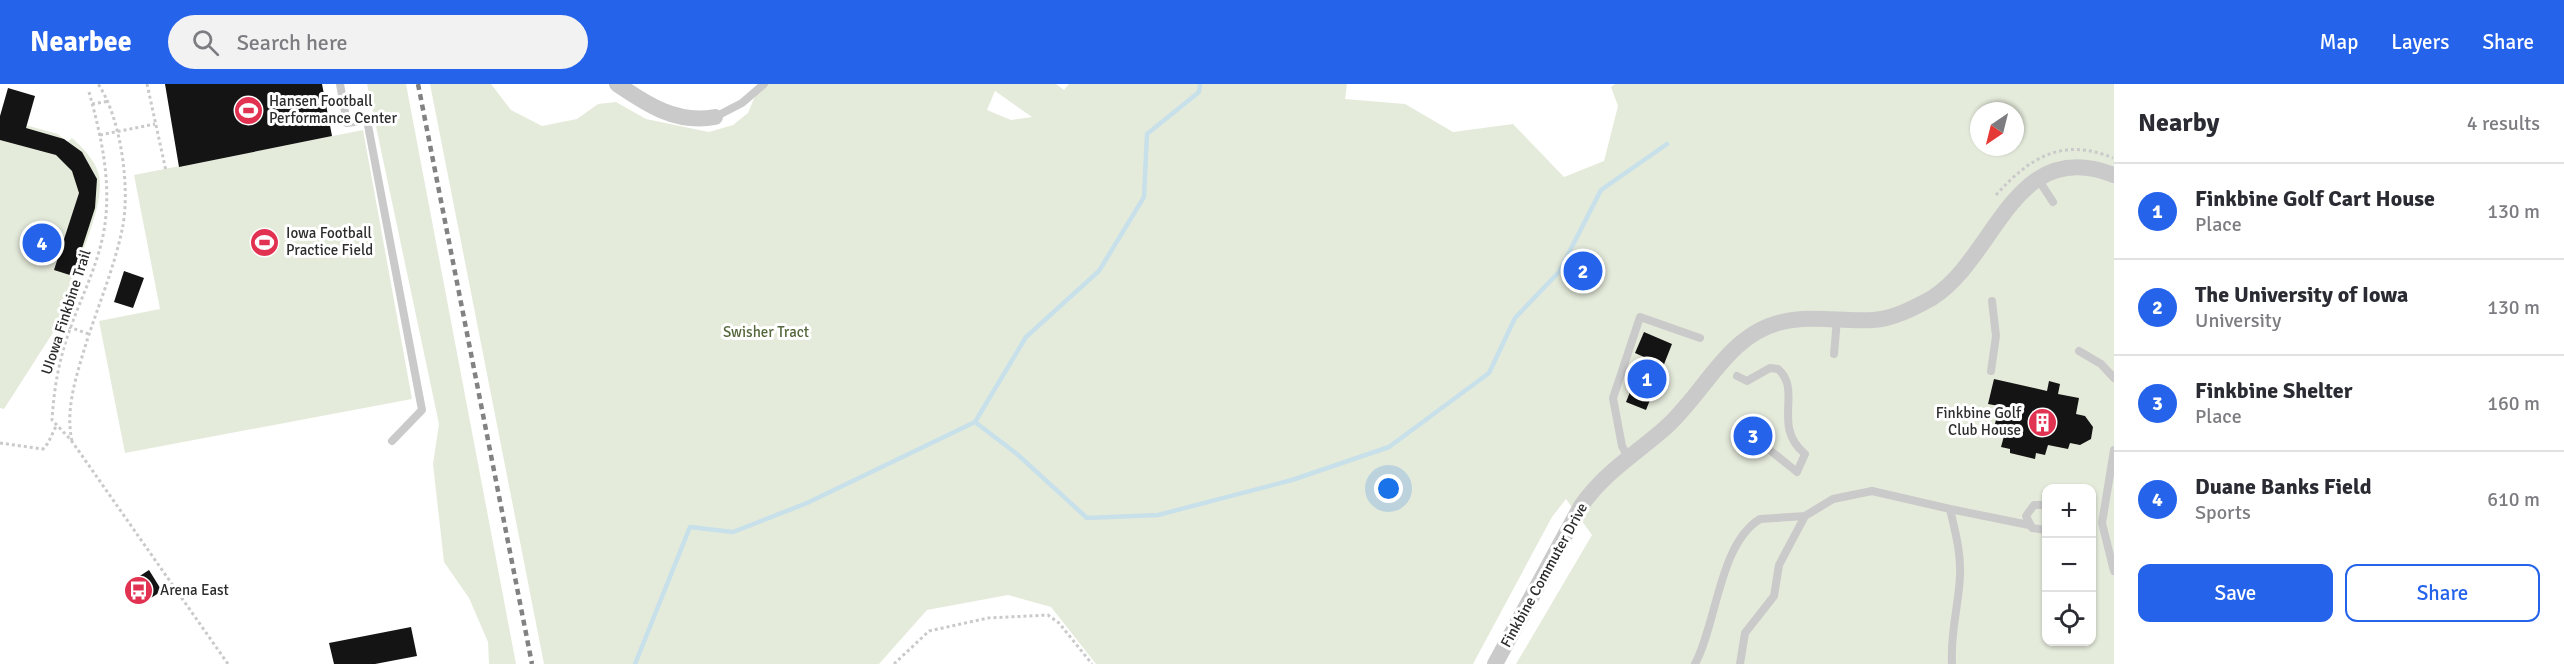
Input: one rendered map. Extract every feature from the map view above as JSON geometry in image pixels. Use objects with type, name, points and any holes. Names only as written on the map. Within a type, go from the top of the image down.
[{"type":"street","points":[[617,84],[652,108],[682,118],[715,117]]},
{"type":"street","name":"Finkbine Commuter Drive","points":[[1495,664],[1581,506],[1594,487],[1665,429],[1740,342],[1782,322],[1837,319],[1874,320],[1897,315],[1934,296],[1949,284],[2024,188],[2038,179],[2063,169],[2097,168],[2114,175]]},
{"type":"lane","points":[[340,84],[347,123],[367,120],[423,410],[392,441]]},
{"type":"lane","points":[[715,117],[742,103],[764,84]]},
{"type":"lane","points":[[2038,179],[2053,202]]},
{"type":"lane","points":[[1990,370],[1996,336],[1992,301]]},
{"type":"lane","points":[[1628,457],[1622,446],[1613,398],[1640,317],[1700,338]]},
{"type":"lane","points":[[1834,354],[1837,319]]},
{"type":"lane","points":[[2079,351],[2101,364],[2114,378]]},
{"type":"lane","points":[[1737,376],[1747,381],[1770,368],[1778,369],[1788,382],[1787,430],[1805,454],[1797,472],[1766,447]]},
{"type":"lane","points":[[2114,450],[2102,523],[2114,571]]},
{"type":"lane","points":[[1695,664],[1711,624],[1719,588],[1738,541],[1760,519],[1805,516],[1833,499],[1872,491],[2029,525],[2036,531],[2042,530]]},
{"type":"lane","points":[[2029,525],[2026,516],[2030,508],[2042,504]]},
{"type":"lane","points":[[1950,509],[1959,551],[1960,572],[1951,645],[1952,664]]},
{"type":"lane","points":[[1740,664],[1745,633],[1774,596],[1779,565],[1805,516]]},
{"type":"lane","points":[[2096,522],[2102,523]]},
{"type":"path","points":[[72,442],[70,430],[74,383],[123,228],[124,183],[118,132],[109,100],[98,84]]},
{"type":"path","points":[[147,84],[165,171]]},
{"type":"path","name":"UIowa Finkbine Trail","points":[[57,424],[52,420],[53,393],[70,327],[94,265],[105,225],[106,180],[100,135],[89,92]]},
{"type":"path","points":[[92,104],[109,100]]},
{"type":"path","points":[[100,135],[155,124]]},
{"type":"path","points":[[63,325],[89,334]]},
{"type":"path","points":[[0,443],[43,449],[57,424],[228,664]]},
{"type":"path","points":[[894,664],[929,631],[988,618],[1048,615],[1059,623],[1092,664]]},
{"type":"green space","points":[[367,84],[406,84],[516,664],[489,664],[488,642],[469,598],[444,562],[433,464],[439,424]]},
{"type":"green space","name":"Swisher Tract","points":[[430,84],[491,84],[511,110],[542,126],[577,119],[598,104],[616,102],[646,119],[709,132],[733,125],[748,113],[760,84],[1056,84],[1064,90],[1069,84],[1347,84],[1345,99],[1405,104],[1453,132],[1513,124],[1564,177],[1604,161],[1618,106],[1611,87],[1615,84],[2114,84],[2114,664],[1516,664],[1592,535],[1566,499],[1552,517],[1473,664],[1096,664],[1051,607],[1008,595],[927,610],[879,664],[544,664]],"holes":[[[995,91],[1032,117],[1011,120],[987,110]]]},
{"type":"green space","points":[[0,118],[58,134],[67,142],[72,138],[94,162],[100,183],[92,224],[73,277],[79,280],[70,306],[4,409],[0,408]]},
{"type":"green space","name":"Iowa Football Practice Field","points":[[363,130],[412,399],[125,453],[99,321],[160,309],[134,175]]},
{"type":"building","name":"Hansen Football Performance Center","points":[[165,84],[322,84],[332,136],[179,167]]},
{"type":"building","points":[[8,88],[35,96],[26,128],[64,139],[82,152],[97,179],[95,208],[73,276],[54,270],[79,193],[72,171],[56,155],[0,140],[0,116]]},
{"type":"building","points":[[124,271],[144,278],[133,308],[114,302]]},
{"type":"building","points":[[1644,332],[1672,344],[1646,410],[1626,402],[1644,357],[1635,353]]},
{"type":"building","name":"Finkbine Golf Club House","points":[[1994,379],[2047,391],[2049,381],[2060,384],[2058,394],[2079,398],[2076,414],[2085,416],[2093,427],[2091,439],[2080,445],[2070,443],[2068,449],[2048,445],[2045,455],[2036,453],[2035,459],[2010,453],[2010,449],[2001,447],[2004,436],[1993,433],[1999,406],[1988,404]]},
{"type":"building","points":[[1753,423],[1762,427],[1766,436],[1762,445],[1753,449],[1744,445],[1740,436],[1744,427]]},
{"type":"building","points":[[149,570],[162,591],[146,601],[132,581]]},
{"type":"building","points":[[411,627],[417,656],[375,664],[334,664],[329,643]]},
{"type":"waterway","points":[[975,422],[1026,337],[1099,271],[1144,197],[1147,134],[1199,92],[1200,84]]},
{"type":"waterway","points":[[635,664],[690,527],[733,532],[807,503],[975,422],[1017,454],[1087,518],[1158,515],[1292,480],[1389,447],[1489,373],[1515,318],[1559,272],[1601,190],[1667,144]]},
{"type":"railway","points":[[418,84],[532,664]]},
{"type":"place","name":"Hansen Football Performance Center","points":[[248,110]]},
{"type":"place","name":"Iowa Football Practice Field","points":[[265,242]]},
{"type":"place","name":"Duane Banks Field","points":[[42,243]]},
{"type":"place","name":"The University of Iowa","points":[[1583,271]]},
{"type":"place","name":"Finkbine Golf Cart House","points":[[1647,379]]},
{"type":"place","name":"Finkbine Golf Club House","points":[[2042,422]]},
{"type":"place","name":"Finkbine Shelter","points":[[1753,436]]},
{"type":"place","name":"Arena East","points":[[139,590]]}]
